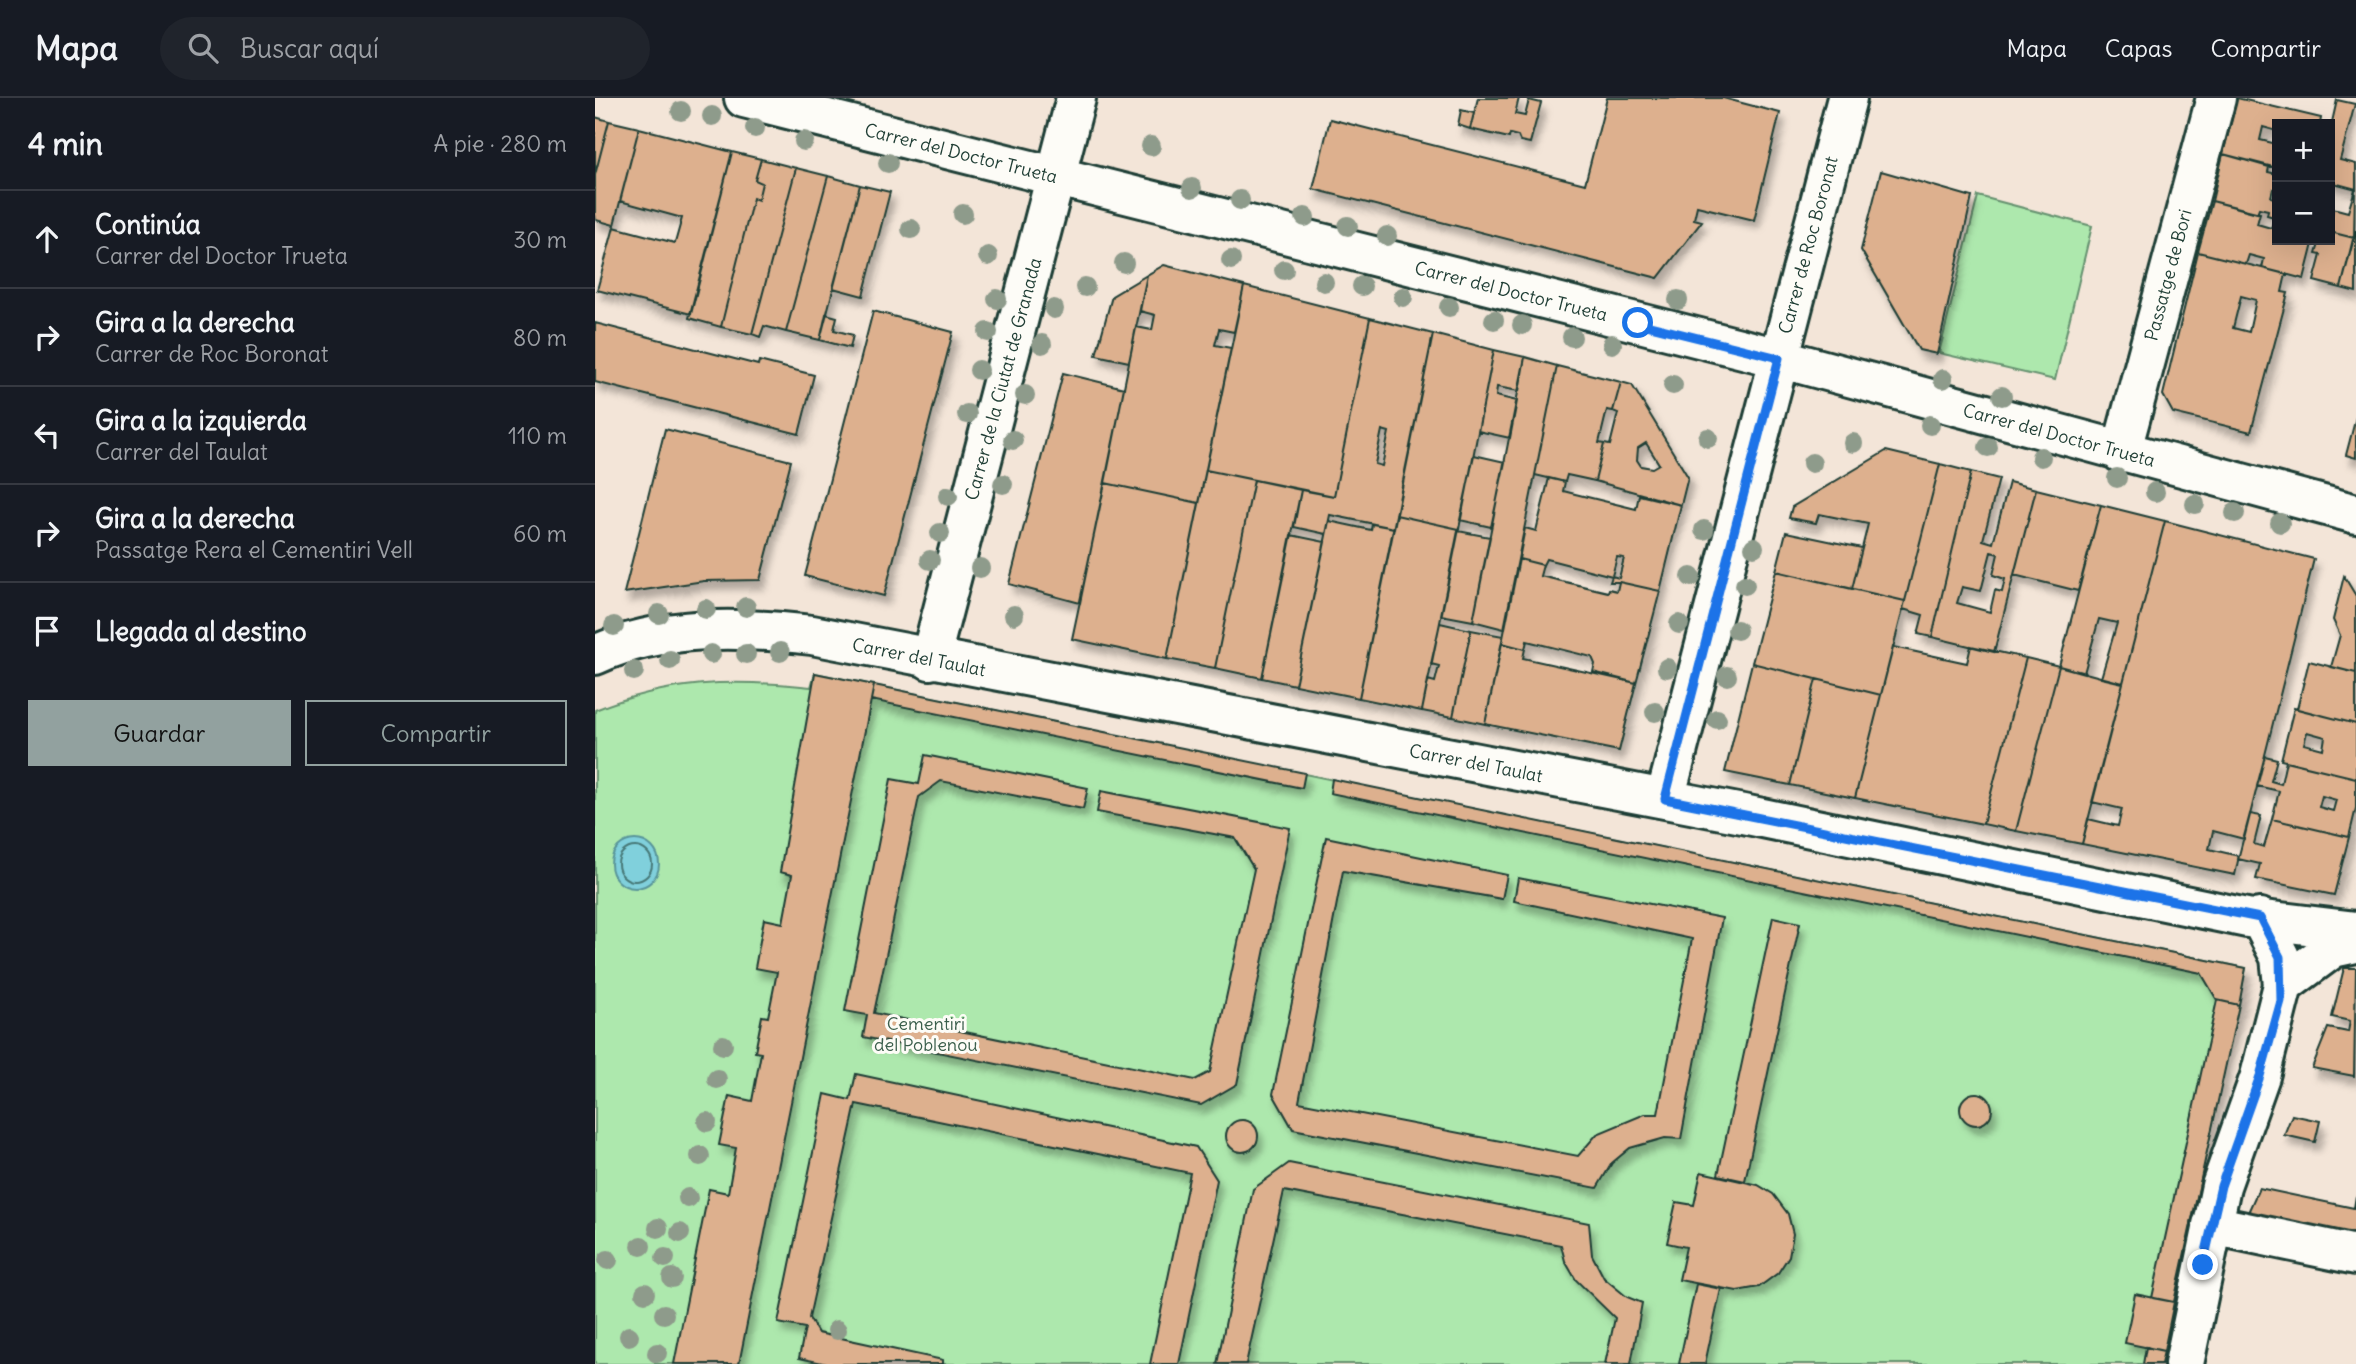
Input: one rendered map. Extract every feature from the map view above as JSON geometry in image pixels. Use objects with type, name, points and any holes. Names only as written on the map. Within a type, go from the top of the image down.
[{"type":"street","name":"Carrer del Doctor Trueta","points":[[744,98],[1779,358],[2121,453],[2356,514]]},
{"type":"street","name":"Carrer de la Ciutat de Granada","points":[[929,660],[1076,98]]},
{"type":"street","name":"Carrer de Roc Boronat","points":[[1665,799],[1847,98]]},
{"type":"street","name":"Passatge de Bori","points":[[2121,453],[2215,98]]},
{"type":"street","name":"Carrer del Taulat","points":[[595,654],[660,637],[721,628],[812,635],[929,660],[1665,799],[2260,918],[2356,931]]},
{"type":"street","points":[[2184,1364],[2221,1186],[2260,1076],[2283,985],[2280,957],[2260,918]]},
{"type":"street","points":[[2283,985],[2333,948],[2356,943]]},
{"type":"street","points":[[2212,1225],[2356,1255]]},
{"type":"green space","points":[[1978,196],[2092,226],[2055,380],[1939,353]]},
{"type":"green space","name":"Cementiri del Poblenou","points":[[815,673],[2246,968],[2161,1364],[595,1364],[595,710],[649,693],[701,684],[754,683],[811,687]]},
{"type":"water","points":[[635,840],[652,847],[659,864],[652,881],[635,888],[618,881],[611,864],[618,847]]},
{"type":"building","points":[[1478,98],[1519,98],[1515,114],[1525,116],[1529,100],[1541,103],[1530,143],[1520,141],[1518,136],[1510,134],[1509,138],[1470,129]]},
{"type":"building","points":[[1607,98],[1723,98],[1780,113],[1754,220],[1697,206],[1694,219],[1702,221],[1658,278],[1313,189],[1330,119],[1585,184]]},
{"type":"building","points":[[2237,98],[2321,118],[2272,119],[2272,130],[2263,127],[2260,140],[2272,143],[2272,167],[2223,154]]},
{"type":"building","points":[[2337,100],[2355,104],[2340,160],[2356,164],[2356,189],[2335,183],[2335,119],[2333,119]]},
{"type":"building","points":[[1461,110],[1474,113],[1470,129],[1458,125]]},
{"type":"building","points":[[595,117],[609,121],[595,175]]},
{"type":"building","points":[[609,121],[639,128],[614,225],[596,220],[595,214],[595,175]]},
{"type":"building","points":[[639,128],[732,152],[691,314],[597,290],[614,227],[675,243],[682,218],[620,201]]},
{"type":"building","points":[[732,152],[761,159],[755,180],[762,183],[758,200],[753,198],[721,327],[689,318]]},
{"type":"building","points":[[2223,154],[2269,167],[2268,172],[2272,173],[2272,216],[2267,215],[2268,210],[2259,208],[2257,213],[2212,201]]},
{"type":"building","points":[[761,159],[796,168],[752,334],[721,327],[753,198],[758,200],[762,183],[755,180]]},
{"type":"building","points":[[796,168],[828,176],[786,332],[764,326],[760,337],[752,334]]},
{"type":"building","points":[[1881,171],[1972,197],[1937,354],[1919,350],[1861,250]]},
{"type":"building","points":[[828,176],[860,185],[820,340],[786,332]]},
{"type":"building","points":[[860,185],[890,192],[863,296],[833,288]]},
{"type":"building","points":[[2355,189],[2354,238],[2335,233],[2335,209],[2348,212]]},
{"type":"building","points":[[2212,201],[2260,213],[2257,224],[2271,228],[2272,225],[2272,245],[2313,245],[2304,279],[2262,268],[2264,259],[2249,255],[2246,264],[2198,252]]},
{"type":"building","points":[[2356,231],[2356,292],[2341,288]]},
{"type":"building","points":[[2335,233],[2354,238],[2341,288],[2314,281],[2321,255],[2316,254],[2319,245],[2335,245]]},
{"type":"building","points":[[2198,252],[2286,274],[2282,292],[2288,293],[2251,432],[2173,413],[2163,395]],"holes":[[[2241,296],[2256,300],[2249,332],[2233,328]]]},
{"type":"building","points":[[1164,265],[1244,286],[1234,332],[1219,329],[1215,345],[1231,348],[1199,503],[1105,483],[1136,327],[1152,330],[1155,315],[1140,311],[1147,275]]},
{"type":"building","points":[[1147,275],[1129,362],[1096,355],[1112,296]]},
{"type":"building","points":[[1244,286],[1370,318],[1334,496],[1206,470]]},
{"type":"building","points":[[873,311],[953,332],[884,596],[805,576]]},
{"type":"building","points":[[826,314],[837,317],[834,330],[853,335],[850,348],[820,340]]},
{"type":"building","points":[[1370,318],[1433,334],[1394,528],[1330,515],[1326,534],[1294,527],[1301,490],[1334,496]],"holes":[[[1382,430],[1389,432],[1382,466],[1375,464]]]},
{"type":"building","points":[[595,323],[758,365],[759,361],[814,375],[799,434],[595,382]]},
{"type":"building","points":[[1433,334],[1494,350],[1459,529],[1396,515]]},
{"type":"building","points":[[1494,350],[1525,357],[1519,391],[1497,387],[1496,396],[1517,401],[1510,438],[1478,431]]},
{"type":"building","points":[[1525,357],[1557,366],[1504,629],[1473,621]]},
{"type":"building","points":[[1557,366],[1621,382],[1613,411],[1607,410],[1599,443],[1604,444],[1595,481],[1567,475],[1565,482],[1535,475]]},
{"type":"building","points":[[1063,373],[1124,388],[1080,603],[1009,584]]},
{"type":"building","points":[[1621,382],[1632,385],[1688,477],[1681,505],[1595,481],[1604,444],[1610,445],[1618,413],[1613,411]],"holes":[[[1646,443],[1659,464],[1652,468],[1641,466],[1637,460],[1638,448]]]},
{"type":"building","points":[[2356,417],[2356,458],[2346,455]]},
{"type":"building","points":[[665,429],[791,461],[760,580],[704,581],[624,593]]},
{"type":"building","points":[[1886,451],[1940,464],[1905,601],[1852,589],[1868,524],[1819,514],[1816,523],[1789,518],[1792,507]]},
{"type":"building","points":[[1474,455],[1505,462],[1491,527],[1460,520]]},
{"type":"building","points":[[1940,464],[1971,472],[1932,637],[1918,634],[1923,615],[1903,609]]},
{"type":"building","points":[[1206,470],[1254,480],[1215,668],[1167,659]]},
{"type":"building","points":[[1971,472],[1999,479],[1983,540],[1993,543],[2009,482],[2036,489],[1994,652],[1932,637]],"holes":[[[1991,552],[1998,554],[1993,575],[2005,579],[2002,592],[1995,590],[1990,612],[1957,603],[1962,587],[1981,591]]]},
{"type":"building","points":[[1549,478],[1565,482],[1563,491],[1636,509],[1639,495],[1681,505],[1660,591],[1610,582],[1612,576],[1546,559],[1543,565],[1519,559],[1525,528],[1536,531]],"holes":[[[1617,557],[1624,558],[1619,578],[1612,576]]]},
{"type":"building","points":[[1254,480],[1301,490],[1262,678],[1215,668]]},
{"type":"building","points":[[1105,483],[1199,503],[1167,659],[1072,639]]},
{"type":"building","points":[[2036,489],[2101,505],[2078,591],[2014,575]]},
{"type":"building","points":[[2101,505],[2165,521],[2123,683],[2101,678],[2117,623],[2099,619],[2084,673],[2059,666]]},
{"type":"building","points":[[1396,515],[1459,529],[1422,711],[1359,698]]},
{"type":"building","points":[[1329,521],[1371,530],[1372,524],[1394,528],[1359,698],[1295,685]]},
{"type":"building","points":[[2165,521],[2314,559],[2244,839],[2213,831],[2209,849],[2239,856],[2235,875],[2082,844],[2088,819],[2118,826],[2122,809],[2092,802]]},
{"type":"building","points":[[1458,531],[1490,537],[1473,621],[1441,615]]},
{"type":"building","points":[[1786,532],[1862,548],[1852,589],[1776,571]]},
{"type":"building","points":[[1291,535],[1325,542],[1295,685],[1262,678]]},
{"type":"building","points":[[1519,559],[1543,565],[1540,576],[1608,592],[1609,589],[1617,591],[1619,582],[1660,591],[1636,683],[1593,672],[1595,664],[1592,657],[1527,641],[1525,649],[1502,643]]},
{"type":"building","points":[[1776,571],[1905,601],[1881,695],[1752,663]]},
{"type":"building","points":[[2344,576],[2356,596],[2356,673],[2331,667],[2340,635],[2333,620]]},
{"type":"building","points":[[1440,623],[1471,630],[1453,717],[1422,711],[1428,680],[1435,682],[1439,666],[1431,664]]},
{"type":"building","points":[[1471,630],[1503,636],[1485,724],[1453,717]]},
{"type":"building","points":[[1502,643],[1525,649],[1523,658],[1636,683],[1619,751],[1485,724]]},
{"type":"building","points":[[1971,646],[2026,658],[1983,824],[1855,798],[1893,647],[1967,663]]},
{"type":"building","points":[[2026,658],[2059,666],[2016,831],[1983,824]]},
{"type":"building","points":[[2309,661],[2356,673],[2356,724],[2297,709]]},
{"type":"building","points":[[1752,663],[1816,679],[1790,785],[1725,772]]},
{"type":"building","points":[[2059,666],[2123,683],[2082,844],[2016,831]]},
{"type":"building","points":[[815,673],[874,685],[739,1364],[674,1364],[709,1189],[728,1193],[736,1148],[719,1145],[729,1096],[752,1101],[761,1053],[755,1052],[762,1016],[768,1017],[777,972],[755,968],[764,919],[783,923],[792,875],[780,872]]},
{"type":"building","points":[[1816,679],[1881,695],[1855,798],[1790,785]]},
{"type":"building","points":[[874,685],[1305,773],[1302,788],[871,700]]},
{"type":"building","points":[[2294,708],[2356,724],[2356,778],[2281,760]],"holes":[[[2307,732],[2325,737],[2323,749],[2304,744]]]},
{"type":"building","points":[[925,755],[1088,788],[1083,809],[941,781],[919,797],[874,1013],[1195,1080],[1210,1072],[1254,869],[1235,838],[1097,812],[1101,791],[1290,828],[1237,1084],[1201,1105],[863,1037],[867,1015],[845,1011],[891,779],[919,784]]},
{"type":"building","points":[[2265,756],[2277,759],[2271,781],[2281,784],[2286,761],[2356,778],[2356,808],[2349,837],[2272,819],[2279,791],[2257,786]],"holes":[[[2322,796],[2336,800],[2333,811],[2319,807]]]},
{"type":"building","points":[[1332,779],[2246,968],[2239,1005],[2217,1000],[2201,973],[1330,793]]},
{"type":"building","points":[[2250,814],[2261,816],[2254,844],[2264,847],[2272,819],[2349,837],[2334,895],[2256,879],[2260,864],[2238,859]]},
{"type":"building","points":[[1326,837],[1507,875],[1502,899],[1343,871],[1299,1102],[1578,1156],[1597,1134],[1645,1114],[1658,1114],[1692,939],[1514,901],[1518,878],[1722,918],[1681,1139],[1665,1138],[1630,1148],[1612,1163],[1597,1188],[1293,1129],[1273,1094]]},
{"type":"building","points":[[1773,917],[1800,923],[1745,1181],[1718,1175]]},
{"type":"building","points":[[2344,968],[2356,968],[2354,1076],[2312,1068],[2328,1028],[2348,1032],[2350,1021],[2332,1017]]},
{"type":"building","points":[[2217,1000],[2239,1005],[2174,1302],[2152,1298]]},
{"type":"building","points":[[856,1074],[1196,1147],[1217,1180],[1179,1364],[1150,1364],[1190,1173],[856,1104],[809,1318],[818,1333],[943,1360],[943,1364],[827,1364],[799,1358],[805,1328],[778,1323],[825,1094],[850,1100]]},
{"type":"building","points":[[1976,1093],[1987,1098],[1992,1109],[1987,1120],[1976,1125],[1965,1120],[1960,1109],[1965,1098]]},
{"type":"building","points":[[2292,1115],[2320,1121],[2315,1142],[2284,1135]]},
{"type":"building","points":[[1242,1120],[1253,1125],[1258,1136],[1253,1147],[1242,1152],[1231,1147],[1226,1136],[1231,1125]]},
{"type":"building","points":[[1289,1163],[1589,1223],[1592,1255],[1604,1278],[1627,1297],[1642,1303],[1631,1364],[1605,1364],[1615,1318],[1576,1280],[1565,1261],[1561,1245],[1284,1191],[1246,1364],[1217,1364],[1253,1189]]},
{"type":"building","points":[[1701,1172],[1758,1185],[1773,1194],[1788,1214],[1793,1234],[1789,1256],[1778,1273],[1759,1287],[1737,1291],[1679,1280],[1686,1247],[1667,1243],[1676,1202],[1694,1205]]},
{"type":"building","points":[[2259,1188],[2354,1208],[2356,1196],[2356,1242],[2245,1219]]},
{"type":"building","points":[[1696,1284],[1721,1289],[1705,1364],[1679,1364]]},
{"type":"building","points":[[2135,1294],[2174,1302],[2164,1351],[2125,1343]]},
{"type":"building","points":[[2146,1347],[2164,1351],[2161,1364],[2143,1364]]},
{"type":"route","points":[[1638,323],[1779,358],[1665,799],[2247,918],[2260,918],[2269,933],[2280,957],[2283,985],[2281,1001],[2260,1076],[2221,1186],[2203,1265]]}]
